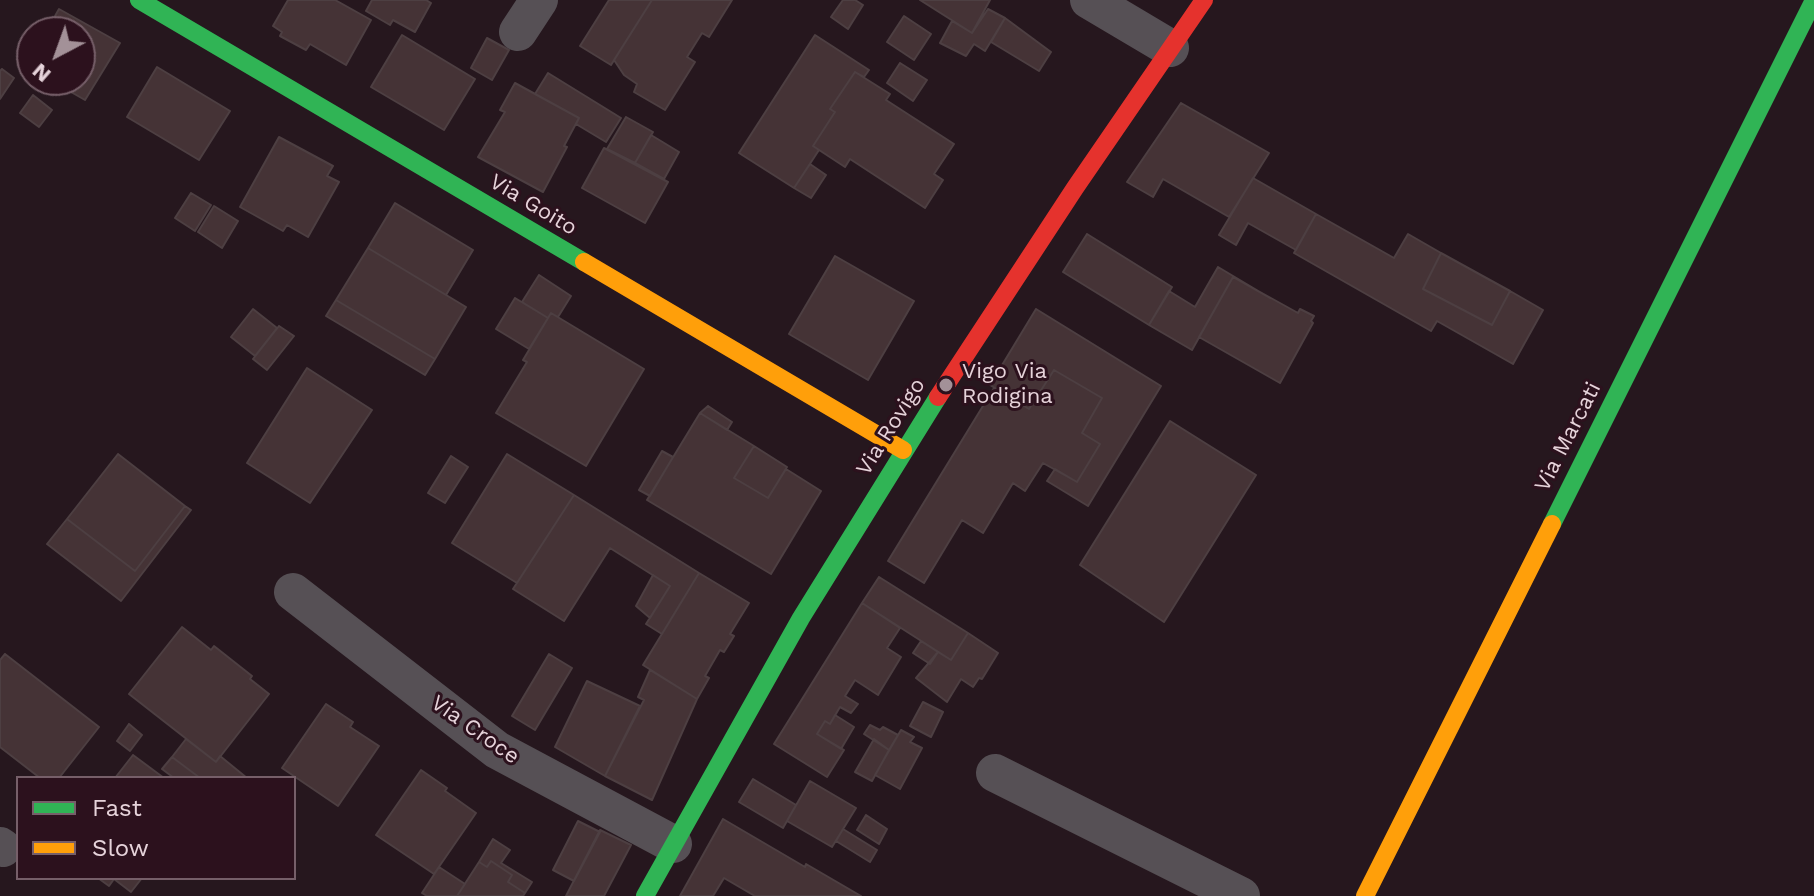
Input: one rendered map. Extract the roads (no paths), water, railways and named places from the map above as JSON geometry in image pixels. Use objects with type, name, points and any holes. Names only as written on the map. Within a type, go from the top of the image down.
[{"type":"street","name":"Via Goito","points":[[139,0],[903,450]]},
{"type":"street","points":[[518,32],[539,0]]},
{"type":"street","points":[[1089,0],[1170,48]]},
{"type":"street","name":"Via Rovigo","points":[[645,896],[801,618],[903,450],[1204,0]]},
{"type":"street","name":"Via Marcati","points":[[1365,896],[1814,0]]},
{"type":"street","name":"Via Croce","points":[[293,592],[497,750],[673,844]]},
{"type":"street","points":[[995,773],[1241,896]]},
{"type":"place","name":"Vigo Via Rodigina","points":[[946,385]]}]
